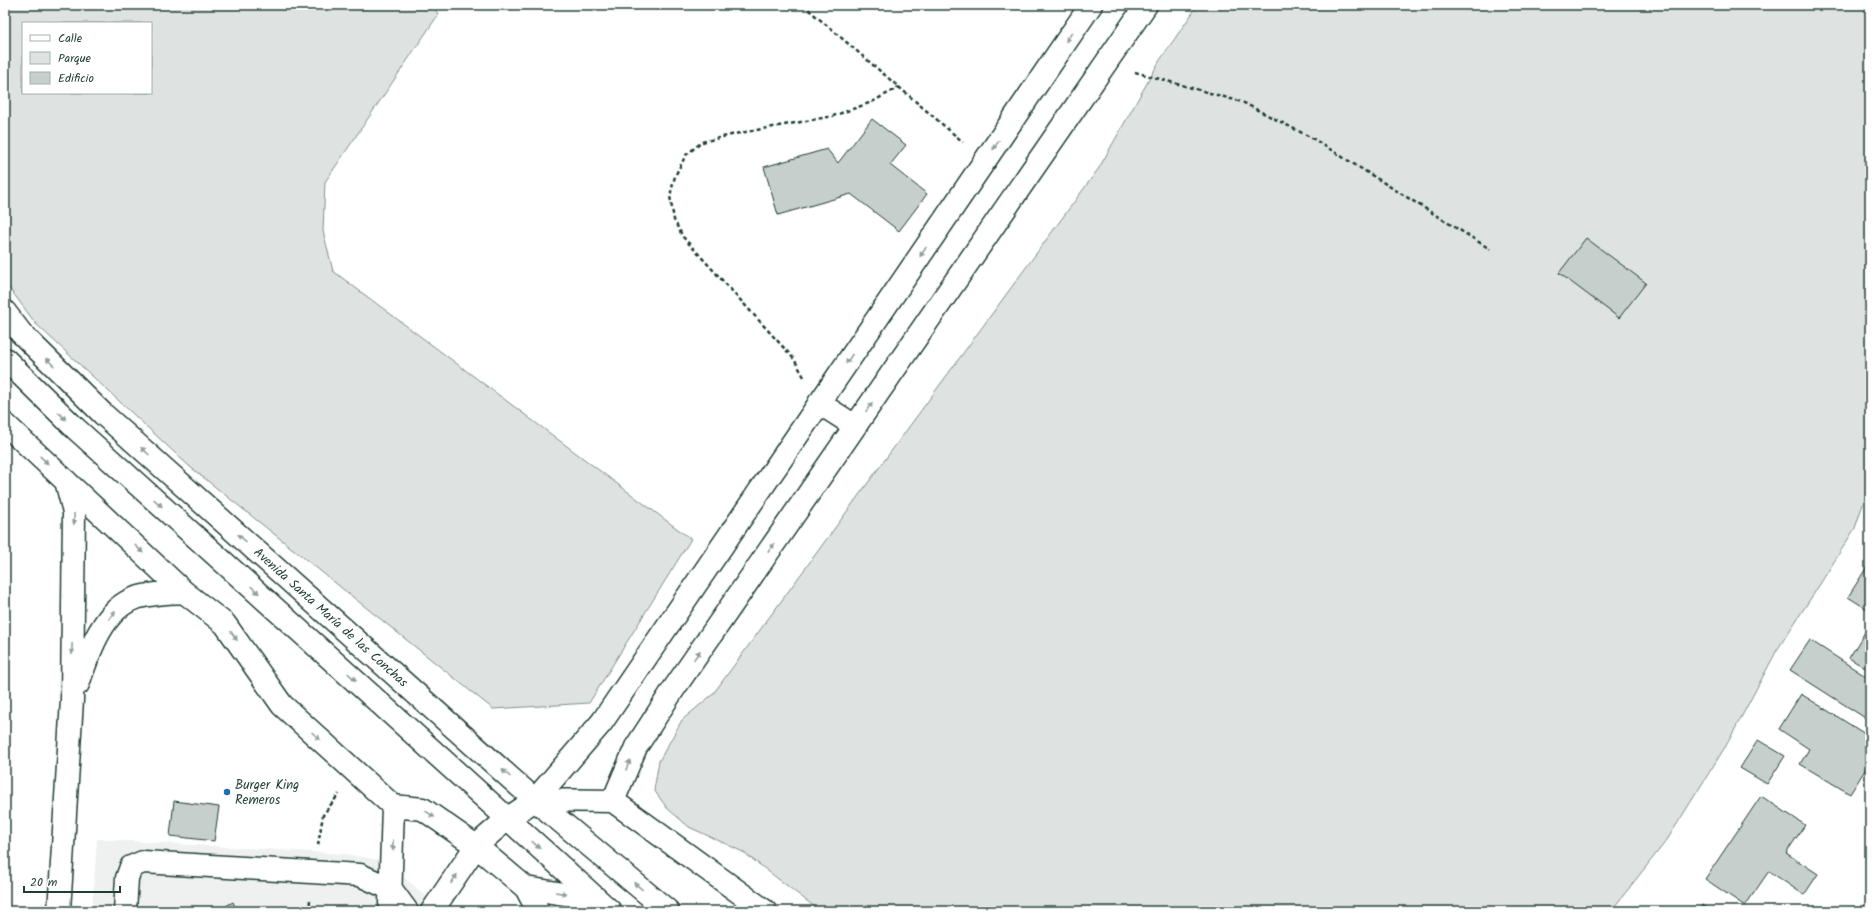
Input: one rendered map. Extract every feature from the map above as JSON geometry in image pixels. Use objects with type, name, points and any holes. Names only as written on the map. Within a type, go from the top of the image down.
[{"type":"street","points":[[432,911],[476,846],[507,819],[535,800],[602,722],[1091,5]]},
{"type":"street","points":[[613,801],[636,747],[855,426],[1146,5]]},
{"type":"street","name":"Avenida Santa María de las Conchas","points":[[5,312],[21,332],[103,414],[535,800],[668,911]]},
{"type":"street","points":[[5,359],[75,428],[603,905]]},
{"type":"street","points":[[820,403],[855,426]]},
{"type":"street","points":[[5,424],[184,592],[225,624],[282,705],[393,806],[423,809],[476,846],[526,888],[538,911]]},
{"type":"street","points":[[59,911],[72,700],[74,512],[66,481]]},
{"type":"street","points":[[72,700],[93,642],[116,610],[135,598],[184,592]]},
{"type":"street","points":[[535,800],[613,801],[765,911]]},
{"type":"street","points":[[389,911],[393,806]]},
{"type":"street","points":[[125,911],[127,878],[131,867],[143,862],[360,875],[391,889],[407,911]]},
{"type":"street","points":[[526,888],[603,905]]},
{"type":"path","points":[[803,5],[985,160]]},
{"type":"path","points":[[1105,64],[1242,102],[1312,138],[1490,249]]},
{"type":"path","points":[[820,403],[794,359],[683,237],[674,220],[670,196],[675,176],[686,155],[702,142],[833,116],[872,102],[899,87]]},
{"type":"path","points":[[308,911],[323,815],[343,790]]},
{"type":"shaded area","points":[[97,839],[345,854],[385,861],[443,911],[92,911]]},
{"type":"green space","points":[[5,5],[434,5],[438,15],[325,182],[323,231],[333,271],[691,539],[589,703],[493,709],[189,466],[36,324],[5,282]]},
{"type":"green space","points":[[1198,5],[1870,5],[1870,483],[1855,528],[1777,650],[1727,744],[1667,840],[1611,911],[820,911],[743,852],[689,827],[667,808],[654,790],[659,761],[682,720],[713,694],[1099,168],[1160,60]]},
{"type":"building","points":[[872,119],[906,145],[890,165],[927,194],[899,231],[851,194],[778,215],[764,167],[827,149],[838,163]]},
{"type":"building","points":[[1586,238],[1646,283],[1619,318],[1559,273]]},
{"type":"building","points":[[1870,562],[1870,611],[1848,597]]},
{"type":"building","points":[[1870,624],[1870,671],[1849,658]]},
{"type":"building","points":[[1810,640],[1870,679],[1870,721],[1790,670]]},
{"type":"building","points":[[1801,694],[1870,737],[1870,762],[1850,794],[1800,764],[1809,749],[1779,729]]},
{"type":"building","points":[[1758,740],[1785,756],[1767,784],[1740,768]]},
{"type":"building","points":[[1761,796],[1805,825],[1786,853],[1818,874],[1804,895],[1769,871],[1745,906],[1705,879]]},
{"type":"building","points":[[174,801],[219,807],[214,841],[170,836]]},
{"type":"building","points":[[233,902],[237,911],[217,911]]},
{"type":"building","points":[[1702,905],[1711,911],[1699,911]]},
{"type":"place","name":"Burger King Remeros","points":[[227,792]]}]
